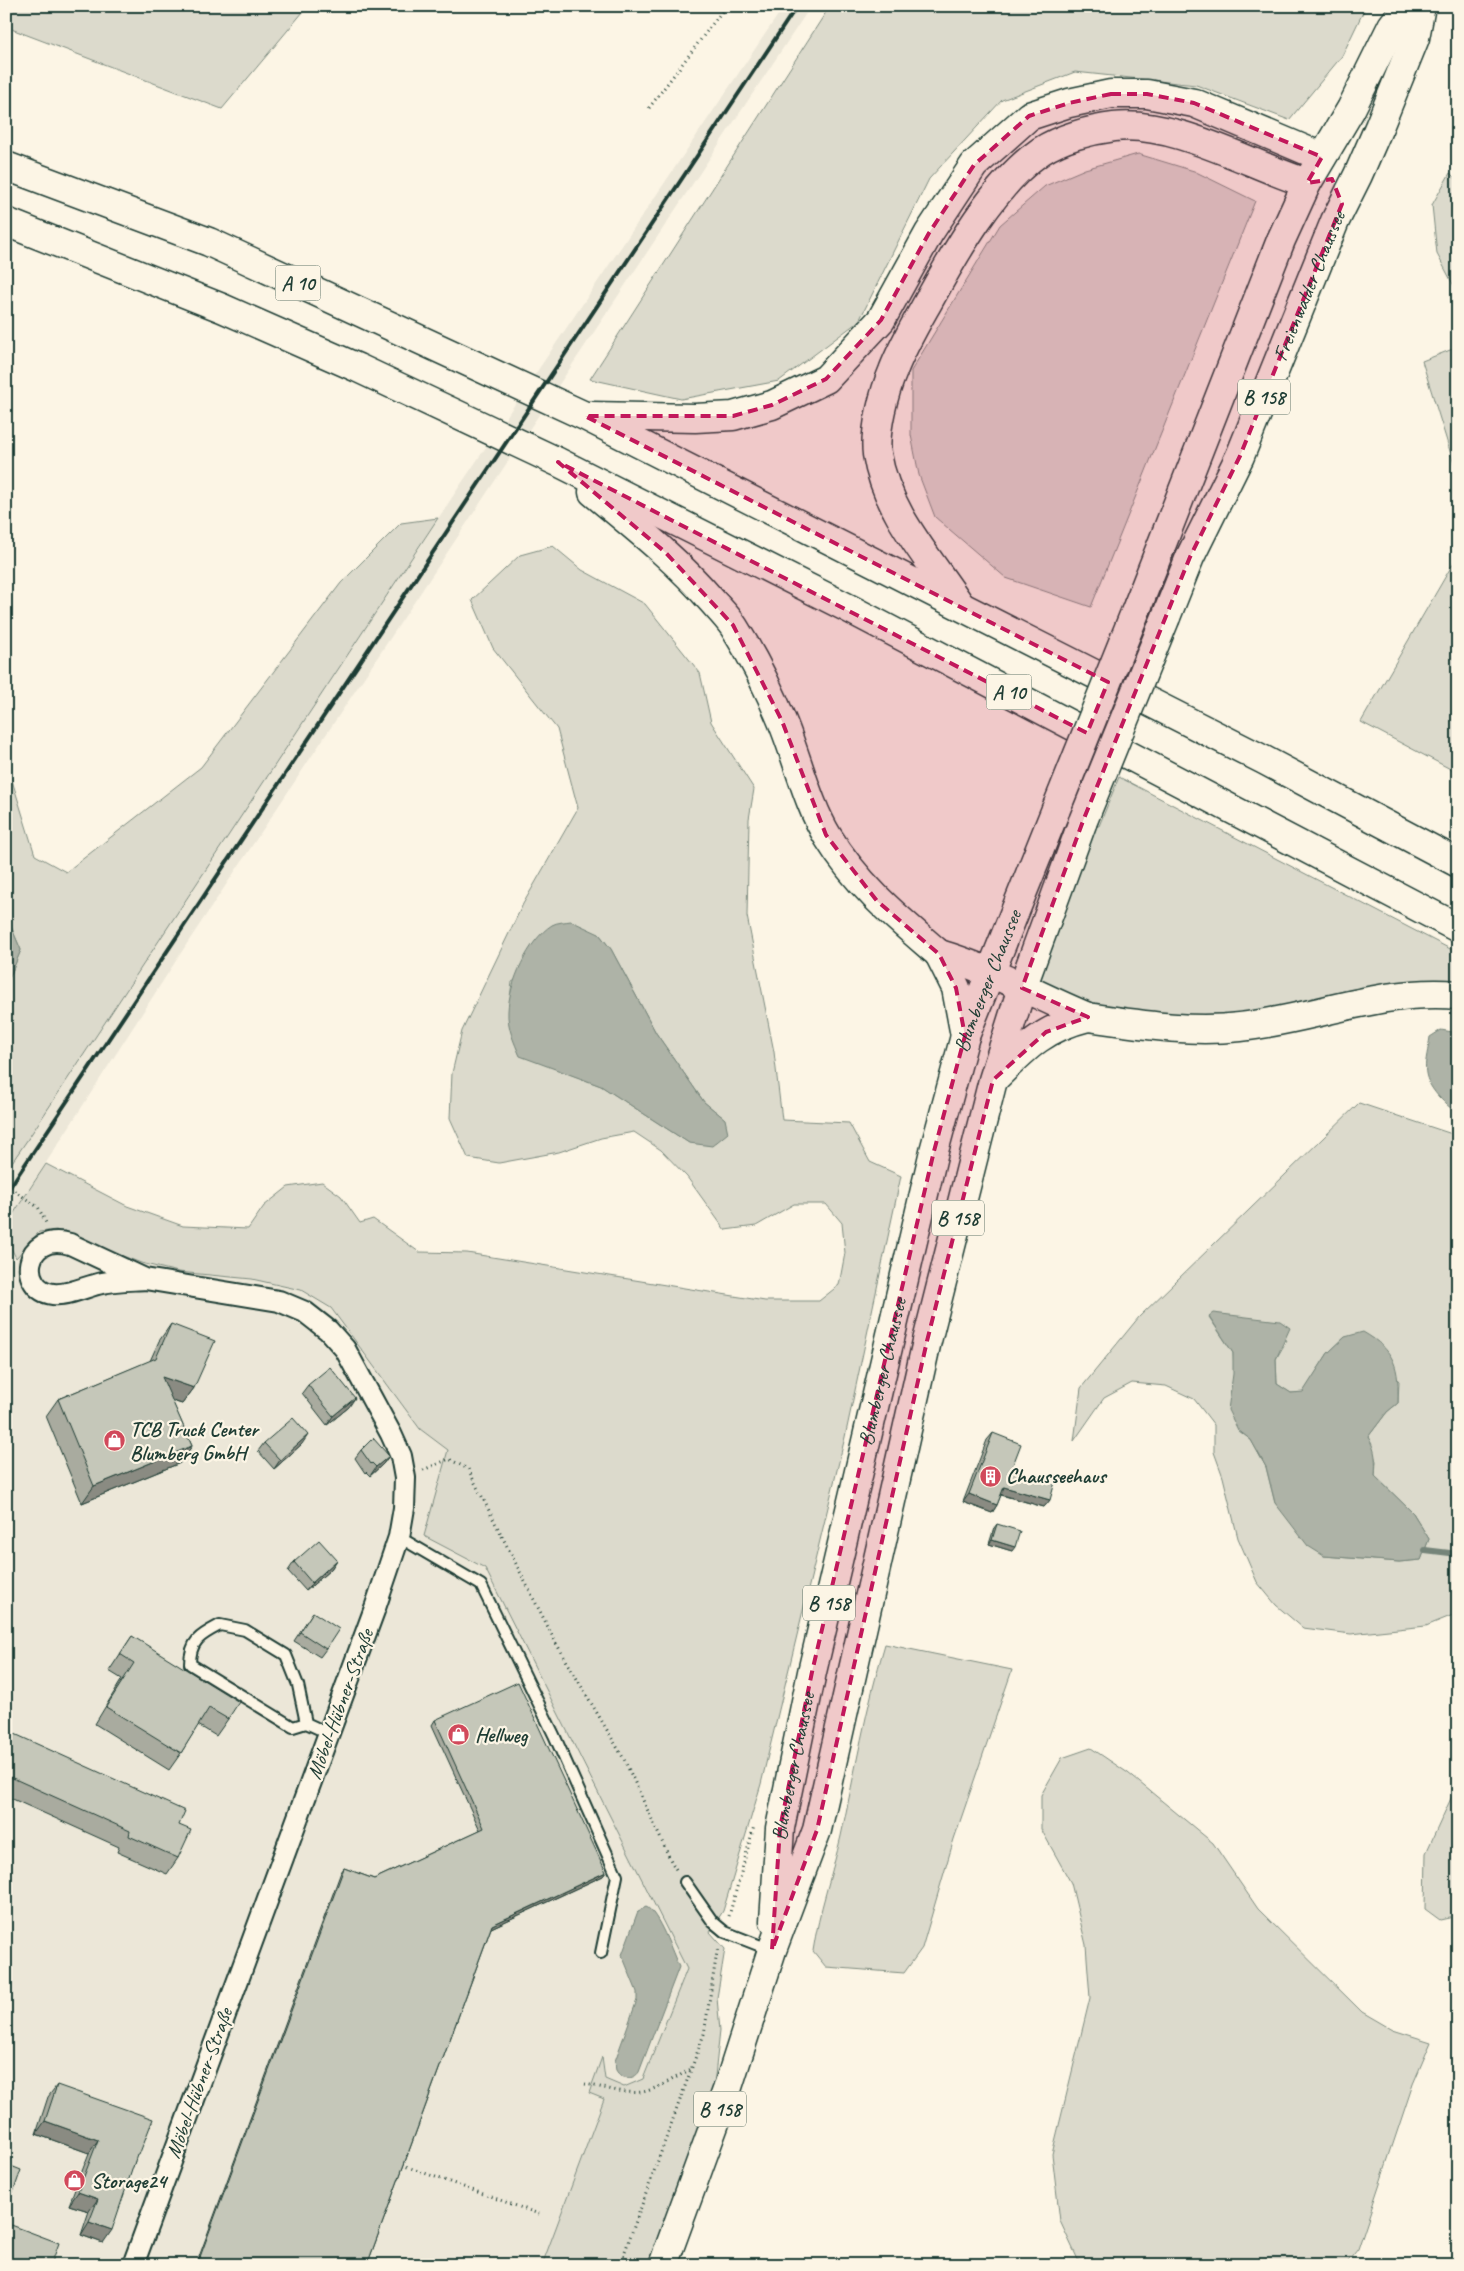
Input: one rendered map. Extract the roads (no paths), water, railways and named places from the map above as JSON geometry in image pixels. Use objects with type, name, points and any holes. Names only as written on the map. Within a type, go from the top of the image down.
[{"type":"main road","name":"Freienwalder Chaussee","points":[[1083,820],[1190,557],[1240,456],[1332,180],[1351,109],[1392,26],[1407,6]]},
{"type":"main road","name":"Freienwalder Chaussee","points":[[1056,809],[1281,240],[1332,180],[1415,38],[1421,6]]},
{"type":"main road","points":[[585,416],[695,418],[733,416],[772,405],[826,379],[881,320],[929,233],[974,165],[1030,116],[1069,103],[1111,94],[1147,94],[1194,103],[1332,180]]},
{"type":"main road","points":[[963,608],[902,519],[884,485],[877,452],[879,420],[892,371],[913,328],[956,251],[996,195],[1021,167],[1042,151],[1084,133],[1115,127],[1146,129],[1181,136],[1332,180]]},
{"type":"main road","name":"A 10","points":[[6,166],[209,242],[585,416],[1264,760],[1458,863]]},
{"type":"main road","name":"A 10","points":[[6,222],[222,308],[358,368],[558,462],[850,609],[1458,928]]},
{"type":"main road","points":[[558,462],[665,552],[695,581],[733,625],[756,664],[782,721],[826,835],[849,869],[877,901],[939,954],[990,971],[1022,988],[1088,1017],[1174,1029],[1240,1027],[1292,1018],[1368,1000],[1432,993],[1458,995]]},
{"type":"main road","name":"Blumberger Chaussee","points":[[772,1950],[780,1828],[812,1672],[934,1151],[965,1036],[1056,809]]},
{"type":"main road","name":"Blumberger Chaussee","points":[[663,2265],[727,2090],[772,1950],[817,1830],[926,1341],[993,1080],[1022,988],[1083,820]]},
{"type":"main road","points":[[939,954],[956,988],[965,1036]]},
{"type":"main road","points":[[993,1080],[1027,1047],[1046,1032],[1064,1023],[1088,1017]]},
{"type":"street","name":"Möbel-Hübner-Straße","points":[[133,2265],[330,1734],[399,1537],[404,1508],[405,1478],[401,1456],[391,1434],[345,1349],[328,1330],[305,1312],[279,1301],[145,1279],[105,1282],[62,1294],[52,1294],[42,1290],[30,1274],[32,1258],[38,1248],[59,1241],[70,1244],[145,1279]]},
{"type":"lane","points":[[399,1537],[481,1585],[554,1735],[617,1876],[601,1953]]},
{"type":"lane","points":[[306,1723],[298,1685],[286,1655],[245,1630],[220,1625],[200,1636],[190,1651],[190,1664],[293,1727],[306,1723],[330,1734]]},
{"type":"lane","points":[[685,1882],[713,1922],[724,1932],[772,1950]]},
{"type":"waterway","points":[[1425,1550],[1458,1554]]},
{"type":"railway","points":[[6,1193],[797,6]]},
{"type":"place","name":"TCB Truck Center Blumberg GmbH","points":[[114,1441]]},
{"type":"place","name":"Chausseehaus","points":[[990,1476]]},
{"type":"place","name":"Hellweg","points":[[459,1735]]},
{"type":"place","name":"Storage24","points":[[75,2181]]}]
